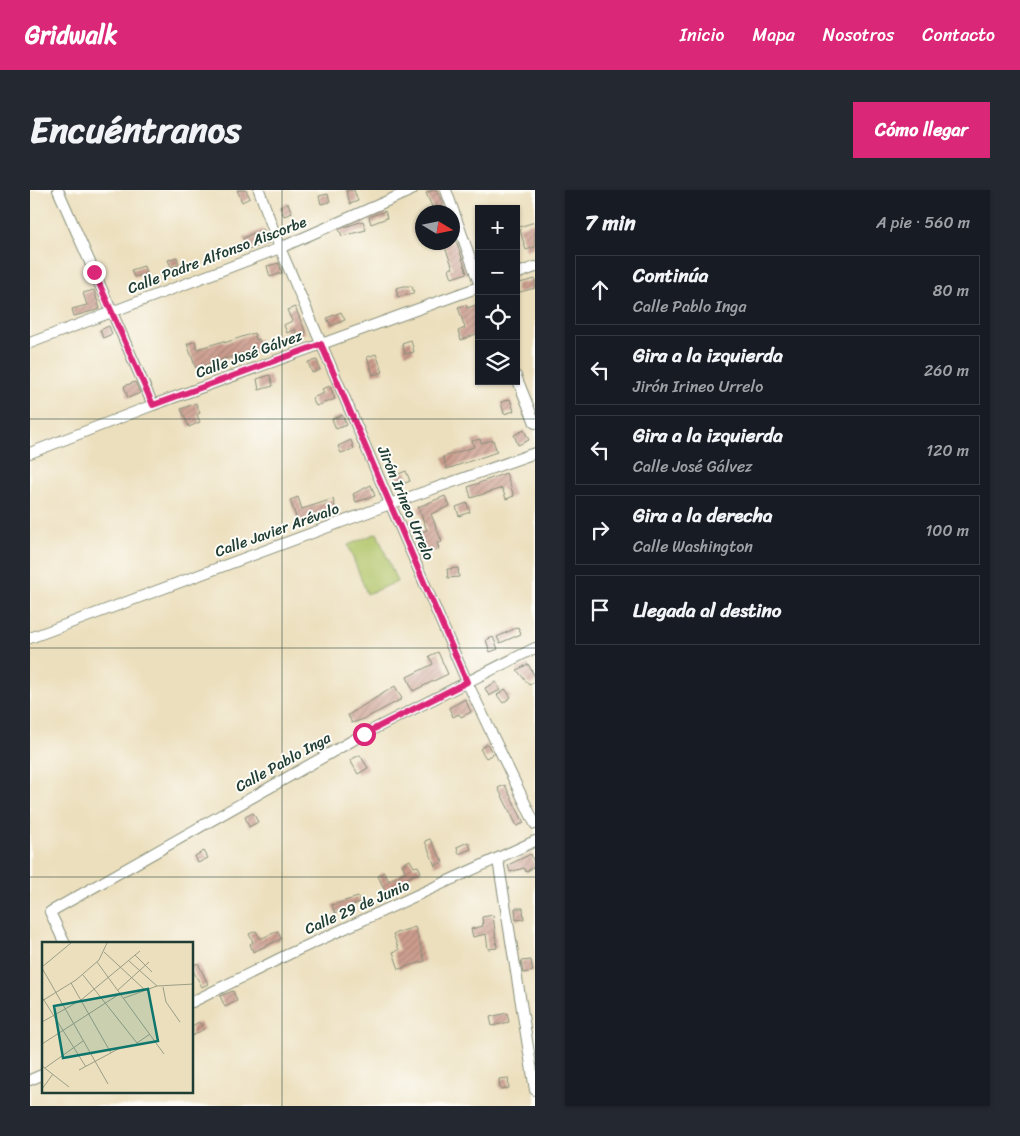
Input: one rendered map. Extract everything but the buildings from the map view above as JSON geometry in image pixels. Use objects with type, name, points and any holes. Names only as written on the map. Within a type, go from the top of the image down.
[{"type":"street","points":[[58,190],[153,405]]},
{"type":"street","name":"Jirón Irineo Urrelo","points":[[259,190],[280,248],[467,682],[535,824]]},
{"type":"street","name":"Calle Padre Alfonso Aiscorbe","points":[[30,342],[280,248],[412,190]]},
{"type":"street","points":[[446,190],[475,272]]},
{"type":"street","points":[[520,273],[535,267]]},
{"type":"street","name":"Calle José Gálvez","points":[[30,453],[153,405],[475,288]]},
{"type":"street","points":[[520,385],[535,423]]},
{"type":"street","name":"Calle Javier Arévalo","points":[[30,638],[390,504],[535,453]]},
{"type":"street","name":"Calle Pablo Inga","points":[[64,942],[50,912],[356,739],[535,648]]},
{"type":"street","name":"Calle 29 de Junio","points":[[194,1001],[289,954],[498,860],[535,841]]},
{"type":"street","points":[[498,860],[533,1068],[535,1090]]},
{"type":"street","points":[[30,1080],[42,1075]]},
{"type":"green space","points":[[377,533],[397,582],[367,594],[348,545]]},
{"type":"route","points":[[94,272],[153,405],[321,344],[467,682],[364,734]]}]
